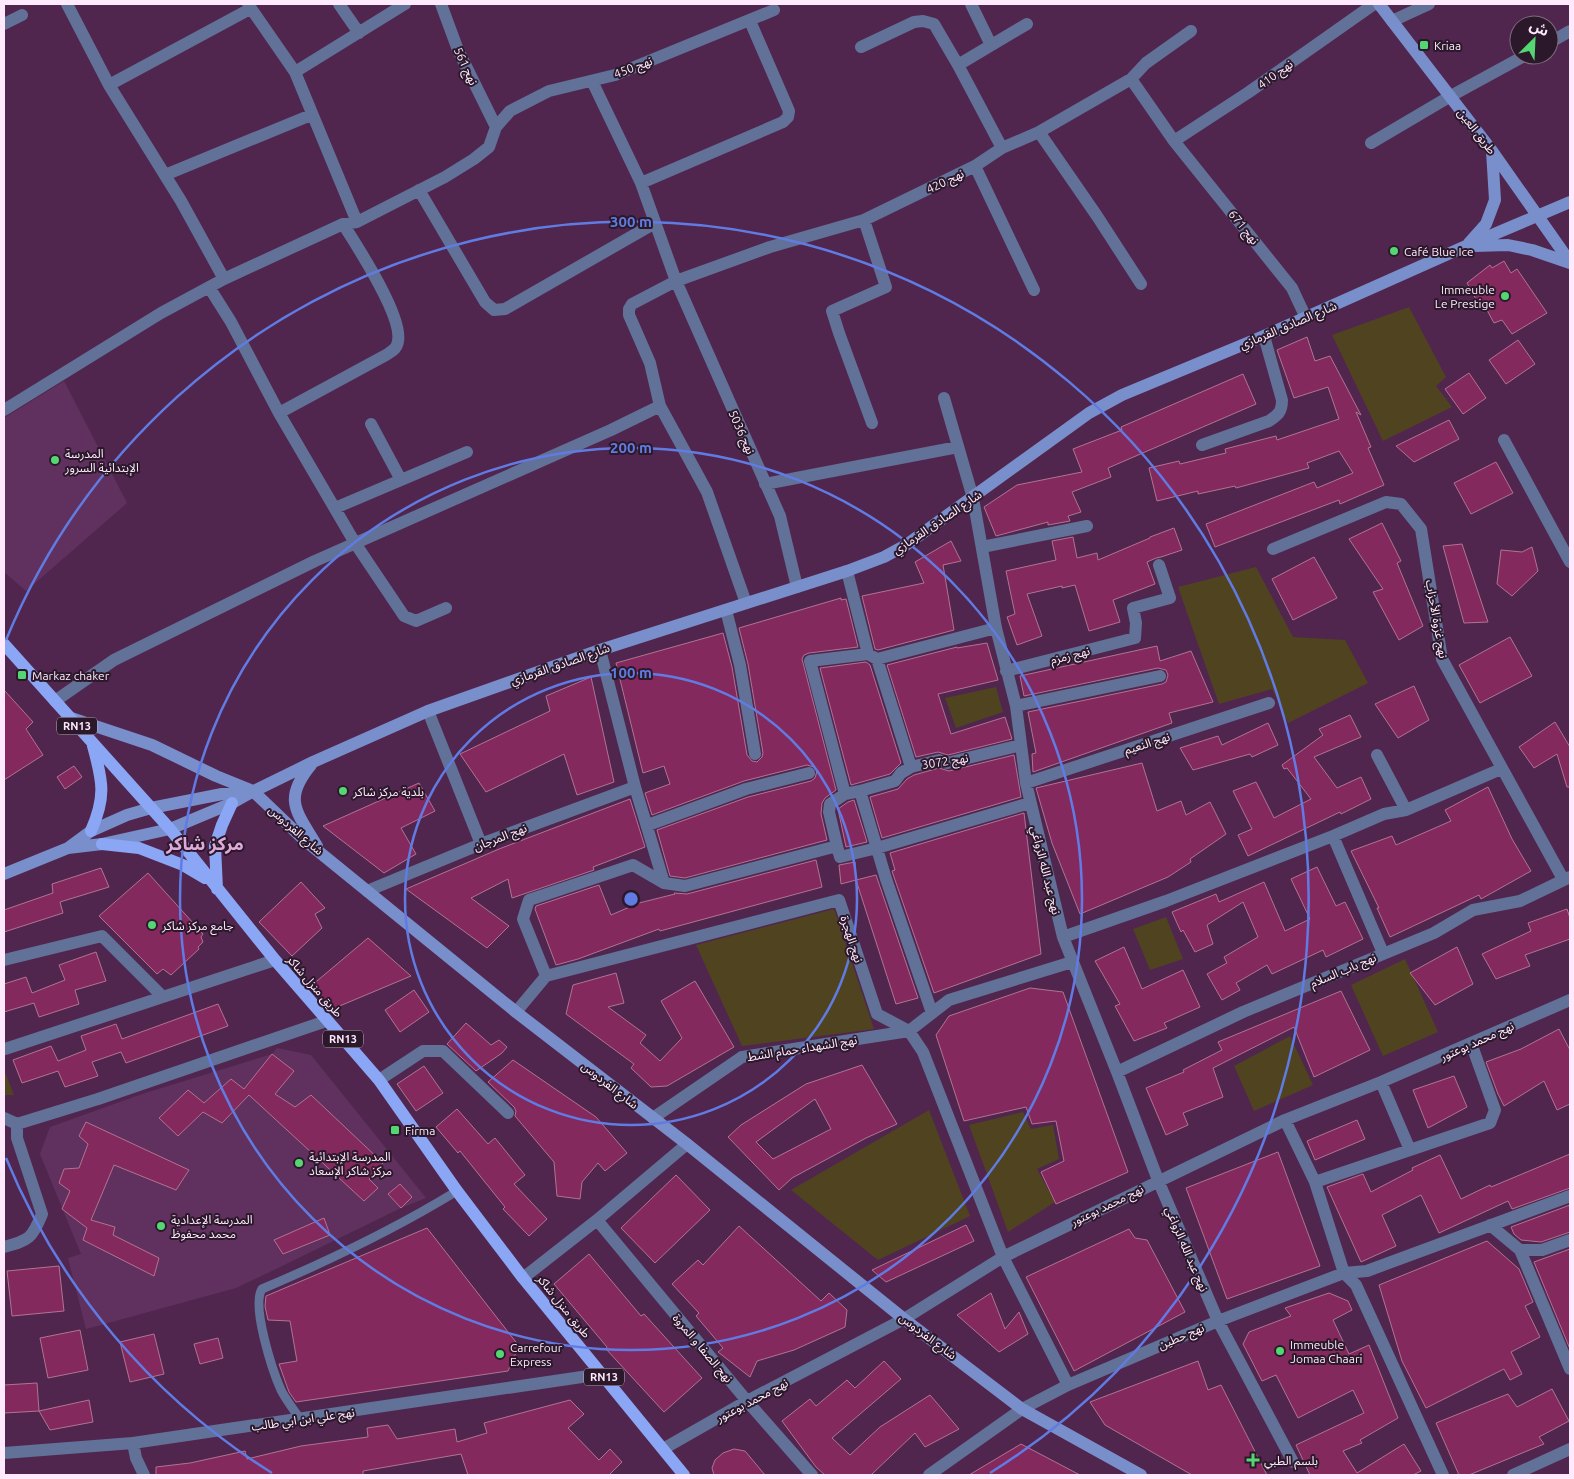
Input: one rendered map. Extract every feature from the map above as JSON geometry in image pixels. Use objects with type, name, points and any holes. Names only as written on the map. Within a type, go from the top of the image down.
[{"type":"main road","name":"طريق العين","points":[[1379,4],[1492,151],[1570,262]]},
{"type":"main road","points":[[1466,246],[1486,224],[1495,200],[1492,151]]},
{"type":"main road","name":"شارع الصادق القرمازي","points":[[68,848],[102,844],[170,829],[232,803],[313,762],[428,711],[600,650],[884,558],[973,498],[1089,413],[1122,395],[1156,379],[1306,318],[1466,246],[1570,202]]},
{"type":"main road","points":[[1466,246],[1508,245],[1532,250],[1570,262]]},
{"type":"main road","name":"طريق منزل شاكر","points":[[4,644],[170,829],[275,960],[379,1080],[457,1191],[523,1278],[684,1475]]},
{"type":"main road","name":"شارع الفردوس","points":[[71,718],[152,745],[250,793],[302,838],[320,850],[367,891],[516,1012],[687,1144],[904,1319],[1022,1409],[1140,1475]]},
{"type":"main road","points":[[91,742],[102,775],[99,813],[91,831]]},
{"type":"main road","points":[[313,762],[304,774],[294,794],[297,811],[320,850]]},
{"type":"main road","name":"شارع الصادق القرمازي","points":[[68,848],[91,831],[127,815],[151,808],[222,794],[250,793]]},
{"type":"main road","points":[[216,887],[215,846],[232,803]]},
{"type":"main road","points":[[102,844],[139,848],[163,856],[183,865],[216,887]]},
{"type":"main road","points":[[4,874],[68,848]]},
{"type":"street","points":[[67,4],[109,85],[165,175],[224,279]]},
{"type":"street","points":[[339,4],[359,33]]},
{"type":"street","points":[[295,72],[405,4]]},
{"type":"street","name":"نهج 561","points":[[441,4],[458,50],[496,128]]},
{"type":"street","points":[[971,4],[991,46]]},
{"type":"street","name":"نهج 410","points":[[1174,141],[1249,92],[1374,4]]},
{"type":"street","points":[[1392,21],[1428,4]]},
{"type":"street","points":[[109,85],[249,6],[295,72],[311,115],[357,222]]},
{"type":"street","name":"نهج 450","points":[[4,410],[161,313],[224,279],[342,224],[357,222],[445,177],[489,147],[496,128],[510,111],[550,92],[615,75],[774,10]]},
{"type":"street","points":[[4,24],[22,15]]},
{"type":"street","points":[[641,183],[783,122],[788,117],[789,112],[750,21]]},
{"type":"street","points":[[861,47],[914,22],[922,21],[934,24],[1002,148]]},
{"type":"street","points":[[958,65],[1027,24]]},
{"type":"street","name":"نهج 420","points":[[660,406],[650,363],[629,315],[632,304],[676,280],[770,247],[864,220],[976,166],[1002,148],[1039,132],[1131,79],[1146,63],[1191,31]]},
{"type":"street","points":[[1559,37],[1570,31]]},
{"type":"street","points":[[1371,143],[1449,96],[1509,64]]},
{"type":"street","points":[[1131,79],[1174,141]]},
{"type":"street","name":"نهج 5036","points":[[592,81],[641,183],[676,280],[780,516],[797,587]]},
{"type":"street","points":[[165,175],[311,115]]},
{"type":"street","points":[[1039,132],[1141,284]]},
{"type":"street","name":"نهج 671","points":[[1174,141],[1292,288],[1306,318]]},
{"type":"street","points":[[976,166],[1034,290]]},
{"type":"street","points":[[419,190],[485,302],[494,310],[505,310],[655,223]]},
{"type":"street","points":[[864,220],[886,287],[832,311],[872,422]]},
{"type":"street","points":[[279,412],[386,355],[396,348],[399,340],[396,324],[368,263],[342,224]]},
{"type":"street","points":[[209,287],[231,322],[279,412],[334,508],[404,616],[416,621],[446,608]]},
{"type":"street","points":[[1202,445],[1268,421],[1278,416],[1282,410],[1282,400],[1264,336]]},
{"type":"street","name":"نهج عبد الله الزواغي","points":[[944,398],[973,498],[996,628],[1016,706],[1026,784],[1063,937],[1158,1180],[1218,1321],[1294,1462]]},
{"type":"street","points":[[55,701],[114,660],[355,542],[611,430],[660,406],[707,492],[746,604]]},
{"type":"street","points":[[371,424],[401,480]]},
{"type":"street","points":[[1504,440],[1570,562]]},
{"type":"street","points":[[765,484],[958,447]]},
{"type":"street","points":[[334,508],[466,452]]},
{"type":"street","name":"نهج غزوة الأحزاب","points":[[1273,549],[1386,502],[1401,504],[1421,529],[1442,659],[1501,768],[1567,878]]},
{"type":"street","points":[[982,547],[1087,526]]},
{"type":"street","name":"نهج زمزم","points":[[1006,671],[1134,638],[1136,623],[1134,608],[1170,598],[1159,565]]},
{"type":"street","points":[[847,571],[873,656],[911,767]]},
{"type":"street","points":[[726,610],[740,666],[755,754]]},
{"type":"street","points":[[996,628],[873,656],[810,661],[845,794],[830,804],[829,812],[840,857],[1030,803]]},
{"type":"street","points":[[600,650],[636,787],[664,883]]},
{"type":"street","points":[[1016,706],[1160,676]]},
{"type":"street","name":"نهج النعيم","points":[[1026,784],[1269,703]]},
{"type":"street","points":[[428,711],[481,844]]},
{"type":"street","name":"نهج 3072","points":[[845,794],[896,781],[901,773],[911,767],[938,760],[947,763],[1021,745]]},
{"type":"street","points":[[1377,755],[1406,810]]},
{"type":"street","points":[[1063,937],[1166,901],[1333,836],[1384,814],[1406,810],[1501,768]]},
{"type":"street","points":[[648,825],[746,789],[810,773]]},
{"type":"street","name":"نهج المرجان","points":[[367,891],[481,844],[636,787]]},
{"type":"street","points":[[860,791],[932,1014]]},
{"type":"street","points":[[1333,836],[1383,953]]},
{"type":"street","points":[[516,1012],[546,976],[522,919],[529,900],[633,865],[664,883],[685,886],[837,846]]},
{"type":"street","name":"نهج باب السلام","points":[[1117,1072],[1243,1012],[1434,932],[1473,910],[1520,901],[1567,878]]},
{"type":"street","name":"نهج الهجرة","points":[[546,976],[839,900],[877,1014],[909,1031],[923,1052],[1003,1257],[1068,1385]]},
{"type":"street","points":[[4,960],[102,936],[163,997]]},
{"type":"street","points":[[5,1049],[275,960]]},
{"type":"street","points":[[909,1031],[949,1000],[1072,962]]},
{"type":"street","name":"نهج محمد بوعتور","points":[[662,1449],[747,1401],[904,1319],[1003,1257],[1158,1180],[1286,1120],[1381,1082],[1570,1000]]},
{"type":"street","points":[[4,1118],[17,1124],[98,1099],[326,1021]]},
{"type":"street","name":"نهج الشهداء حمام الشط","points":[[653,1118],[742,1057],[909,1031]]},
{"type":"street","points":[[1315,1182],[1490,1123],[1495,1110],[1471,1043]]},
{"type":"street","points":[[379,1080],[423,1051],[443,1051],[508,1113]]},
{"type":"street","points":[[1381,1082],[1410,1150]]},
{"type":"street","points":[[1286,1120],[1315,1182],[1344,1273],[1356,1285],[1443,1475]]},
{"type":"street","points":[[4,1248],[26,1241],[36,1229],[42,1214],[17,1138],[17,1124]]},
{"type":"street","points":[[523,1278],[597,1220],[687,1144]]},
{"type":"street","name":"نهج حطين","points":[[929,1475],[1022,1409],[1068,1385],[1218,1321],[1344,1273],[1367,1271],[1570,1196]]},
{"type":"street","name":"نهج الصفا و المروة","points":[[597,1220],[747,1401],[812,1475]]},
{"type":"street","points":[[1490,1225],[1520,1250],[1570,1369]]},
{"type":"street","points":[[1520,1250],[1542,1250],[1570,1240]]},
{"type":"street","name":"نهج علي ابن ابي طالب","points":[[4,1453],[133,1443],[602,1374]]},
{"type":"street","points":[[133,1443],[136,1458],[144,1475]]},
{"type":"street","points":[[1513,1475],[1570,1449]]},
{"type":"lane","points":[[300,1419],[281,1390],[263,1336],[257,1302],[262,1290],[421,1213],[457,1191]]},
{"type":"shaded area","points":[[1409,307],[1446,377],[1436,386],[1452,407],[1383,441],[1332,335]]},
{"type":"shaded area","name":"المدرسة الإبتدائية السرور","points":[[64,381],[127,503],[26,591],[4,572],[4,418]]},
{"type":"shaded area","points":[[1256,567],[1293,637],[1345,640],[1368,683],[1288,723],[1272,689],[1219,704],[1178,587]]},
{"type":"shaded area","points":[[996,687],[1003,712],[956,728],[945,698]]},
{"type":"shaded area","points":[[834,909],[874,1029],[742,1046],[696,945]]},
{"type":"shaded area","points":[[1166,917],[1183,959],[1150,970],[1133,929]]},
{"type":"shaded area","points":[[1405,959],[1438,1032],[1383,1056],[1351,985]]},
{"type":"shaded area","points":[[1290,1036],[1313,1085],[1254,1111],[1234,1066]]},
{"type":"shaded area","points":[[277,1048],[311,1055],[426,1198],[401,1208],[236,1288],[86,1329],[68,1258],[81,1254],[40,1154],[50,1127],[142,1094],[272,1054]]},
{"type":"shaded area","points":[[4,1070],[14,1095],[4,1095]]},
{"type":"shaded area","points":[[929,1110],[970,1216],[878,1260],[791,1190]]},
{"type":"shaded area","points":[[1023,1112],[1031,1129],[1053,1125],[1059,1159],[1037,1169],[1055,1202],[1008,1232],[969,1125]]},
{"type":"building","name":"Immeuble Le Prestige","points":[[1504,261],[1511,273],[1517,269],[1547,313],[1512,334],[1502,320],[1494,323],[1487,310],[1483,312],[1467,283],[1490,265],[1492,268]]},
{"type":"building","points":[[1307,337],[1315,361],[1330,356],[1361,415],[1356,412],[1371,447],[1368,448],[1384,485],[1340,504],[1339,500],[1215,547],[1206,524],[1314,482],[1317,488],[1353,473],[1339,451],[1307,463],[1309,468],[1236,488],[1235,486],[1198,494],[1198,491],[1157,501],[1149,468],[1179,461],[1180,464],[1226,453],[1225,449],[1276,436],[1277,440],[1339,419],[1328,387],[1294,398],[1277,350]]},
{"type":"building","points":[[1518,340],[1535,364],[1506,384],[1489,360]]},
{"type":"building","points":[[1469,373],[1486,398],[1463,414],[1445,389]]},
{"type":"building","points":[[1243,374],[1256,404],[1108,468],[1111,477],[1072,492],[1081,512],[1068,516],[1070,521],[1048,525],[1048,522],[996,536],[984,507],[1017,485],[1082,472],[1073,449],[1122,430],[1121,427]]},
{"type":"building","points":[[1449,420],[1459,439],[1414,462],[1396,446]]},
{"type":"building","points":[[1496,462],[1513,493],[1471,514],[1454,483]]},
{"type":"building","points":[[1382,523],[1401,561],[1397,563],[1423,626],[1399,640],[1373,592],[1383,589],[1349,539]]},
{"type":"building","points":[[1174,528],[1182,550],[1147,562],[1155,584],[1113,600],[1120,622],[1089,631],[1075,585],[1062,588],[1062,586],[1027,594],[1042,636],[1017,645],[1007,617],[1015,614],[1006,571],[1056,560],[1052,541],[1073,537],[1077,558],[1097,553],[1098,560]]},
{"type":"building","points":[[951,541],[961,561],[943,565],[954,630],[878,650],[875,649],[862,596],[924,583],[915,562]]},
{"type":"building","points":[[1462,544],[1488,622],[1464,623],[1443,546]]},
{"type":"building","points":[[1532,547],[1538,571],[1512,596],[1497,584],[1501,550],[1522,552]]},
{"type":"building","points":[[1314,557],[1337,598],[1293,620],[1272,579]]},
{"type":"building","points":[[841,598],[841,600],[846,599],[858,647],[809,653],[804,655],[802,659],[836,790],[825,798],[822,803],[821,814],[827,840],[685,878],[670,876],[657,830],[748,797],[811,781],[815,778],[817,771],[814,767],[807,765],[744,781],[652,815],[645,793],[670,784],[664,766],[643,773],[616,663],[723,633],[732,667],[747,755],[752,761],[757,762],[763,753],[748,664],[739,628]]},
{"type":"building","points":[[1510,637],[1532,676],[1480,703],[1459,665]]},
{"type":"building","points":[[987,643],[998,680],[938,694],[951,734],[1005,717],[1012,739],[948,755],[938,752],[916,757],[887,665],[957,647]]},
{"type":"building","points":[[1157,646],[1160,661],[1191,651],[1213,702],[1169,713],[1172,723],[1033,772],[1032,754],[1036,753],[1028,712],[1162,684],[1166,682],[1168,675],[1166,670],[1158,668],[1024,696],[1020,676]]},
{"type":"building","points":[[866,662],[870,665],[901,763],[890,774],[851,785],[820,668]]},
{"type":"building","points":[[591,677],[614,782],[577,795],[564,754],[486,792],[460,754],[550,711],[546,696]]},
{"type":"building","points":[[1414,686],[1429,720],[1398,738],[1375,704]]},
{"type":"building","points":[[4,690],[33,722],[26,729],[43,755],[4,780]]},
{"type":"building","points":[[1350,715],[1361,737],[1314,757],[1337,788],[1361,777],[1371,799],[1248,856],[1238,835],[1252,829],[1233,791],[1256,782],[1274,818],[1311,799],[1287,768],[1284,769],[1282,765],[1323,735],[1319,729]]},
{"type":"building","points":[[1555,722],[1570,747],[1570,787],[1567,787],[1557,754],[1534,768],[1519,747]]},
{"type":"building","points":[[1268,723],[1278,745],[1252,757],[1250,754],[1193,770],[1180,748],[1218,736],[1222,745]]},
{"type":"building","points":[[1014,755],[1021,797],[882,838],[870,797],[898,789],[907,779],[914,775],[939,768],[949,771]]},
{"type":"building","points":[[1142,763],[1157,811],[1181,801],[1186,815],[1210,802],[1226,834],[1190,859],[1191,862],[1168,877],[1080,914],[1052,843],[1036,788]]},
{"type":"building","points":[[74,766],[82,777],[65,789],[57,777]]},
{"type":"building","points":[[419,783],[435,811],[401,828],[416,854],[384,873],[323,826]]},
{"type":"building","points":[[1488,787],[1512,839],[1531,871],[1481,899],[1479,895],[1390,937],[1377,908],[1379,908],[1351,851],[1392,836],[1396,845],[1451,821],[1445,810]]},
{"type":"building","points":[[630,799],[645,847],[593,867],[594,870],[512,898],[508,879],[471,898],[509,926],[487,948],[406,889],[499,849]]},
{"type":"building","points":[[854,800],[867,842],[846,847],[838,809]]},
{"type":"building","points":[[1024,813],[1041,954],[934,993],[892,871],[895,870],[890,853]]},
{"type":"building","points":[[816,860],[822,887],[660,931],[659,929],[578,959],[556,965],[535,909],[536,906],[599,885],[611,915],[639,903],[674,893],[687,894]]},
{"type":"building","points":[[855,862],[856,880],[841,884],[839,865]]},
{"type":"building","points":[[1317,867],[1336,906],[1345,902],[1363,939],[1326,957],[1323,950],[1272,974],[1267,965],[1236,983],[1240,990],[1222,1000],[1207,974],[1227,963],[1224,957],[1258,937],[1243,902],[1207,925],[1213,944],[1195,952],[1183,930],[1181,932],[1172,912],[1216,894],[1219,902],[1264,882],[1285,931],[1310,919],[1291,879]]},
{"type":"building","points":[[101,868],[109,887],[60,902],[63,913],[4,932],[4,910],[53,893],[52,884]]},
{"type":"building","name":"جامع مركز شاكر","points":[[148,873],[203,934],[201,937],[203,942],[198,947],[199,949],[171,975],[163,969],[157,974],[99,916]]},
{"type":"building","points":[[876,875],[918,998],[896,1004],[856,880]]},
{"type":"building","points":[[301,882],[325,908],[315,914],[322,928],[292,956],[259,922]]},
{"type":"building","points":[[1567,909],[1570,918],[1570,939],[1525,955],[1530,966],[1496,979],[1482,954],[1531,931],[1528,923]]},
{"type":"building","points":[[368,938],[411,976],[330,1010],[311,986]]},
{"type":"building","points":[[1124,947],[1142,989],[1183,970],[1200,1007],[1164,1023],[1167,1028],[1134,1041],[1115,1006],[1120,1004],[1095,961]]},
{"type":"building","points":[[1457,947],[1473,984],[1435,1005],[1410,973]]},
{"type":"building","points":[[96,952],[106,981],[75,990],[79,1004],[39,1017],[34,1003],[4,1012],[4,984],[26,977],[32,993],[65,980],[59,965]]},
{"type":"building","points":[[616,973],[624,1003],[608,1007],[646,1035],[640,1043],[660,1061],[682,1038],[661,1001],[695,981],[734,1047],[667,1086],[651,1087],[631,1068],[634,1064],[566,1014],[573,985]]},
{"type":"building","points":[[1030,988],[1063,992],[1128,1172],[1056,1204],[1041,1172],[1064,1161],[1056,1121],[1032,1124],[1026,1107],[964,1121],[936,1035],[949,1016]]},
{"type":"building","points":[[414,990],[429,1012],[400,1032],[385,1010]]},
{"type":"building","points":[[1341,991],[1370,1050],[1314,1077],[1294,1027],[1213,1068],[1223,1097],[1183,1113],[1188,1125],[1166,1135],[1146,1088],[1184,1072],[1183,1070],[1222,1050],[1218,1042]]},
{"type":"building","points":[[218,1004],[228,1026],[126,1063],[121,1052],[92,1062],[98,1076],[65,1087],[58,1071],[22,1083],[13,1060],[51,1046],[58,1061],[86,1050],[81,1036],[116,1024],[122,1039]]},
{"type":"building","points":[[466,1023],[491,1045],[499,1040],[507,1047],[502,1053],[476,1071],[447,1044]]},
{"type":"building","points":[[1559,1029],[1570,1050],[1570,1104],[1557,1110],[1544,1081],[1504,1106],[1486,1062],[1521,1049]]},
{"type":"building","points":[[272,1054],[294,1071],[275,1094],[295,1107],[311,1095],[383,1163],[369,1179],[378,1188],[364,1201],[249,1095],[222,1123],[203,1112],[178,1136],[159,1118],[188,1090],[204,1103],[231,1079],[244,1089]]},
{"type":"building","points":[[513,1060],[596,1117],[627,1153],[605,1171],[598,1163],[582,1182],[580,1199],[557,1196],[554,1162],[515,1116],[516,1111],[514,1107],[488,1082]]},
{"type":"building","points":[[862,1065],[897,1124],[866,1138],[792,1178],[779,1190],[728,1137],[741,1125],[806,1084]],"holes":[[[815,1099],[831,1129],[773,1159],[756,1142]]]},
{"type":"building","points":[[424,1066],[443,1093],[416,1111],[397,1084]]},
{"type":"building","points":[[1454,1076],[1467,1107],[1428,1128],[1413,1090]]},
{"type":"building","points":[[457,1109],[488,1144],[495,1138],[525,1175],[514,1184],[547,1219],[529,1236],[503,1209],[505,1207],[460,1151],[458,1153],[436,1127]]},
{"type":"building","points":[[1357,1120],[1365,1139],[1315,1160],[1307,1141]]},
{"type":"building","points":[[86,1122],[189,1170],[176,1190],[114,1165],[91,1220],[115,1227],[113,1235],[159,1258],[154,1276],[83,1240],[87,1228],[62,1209],[70,1191],[59,1183],[64,1169],[79,1168],[88,1144],[79,1136]]},
{"type":"building","points":[[1278,1152],[1320,1266],[1227,1299],[1186,1188]]},
{"type":"building","points":[[1570,1154],[1570,1188],[1512,1209],[1508,1201],[1439,1233],[1421,1195],[1382,1215],[1396,1246],[1361,1262],[1327,1187],[1363,1174],[1371,1192],[1413,1170],[1412,1168],[1440,1155],[1461,1199],[1490,1185],[1491,1187]]},
{"type":"building","points":[[676,1175],[710,1210],[655,1263],[621,1228]]},
{"type":"building","points":[[400,1184],[412,1197],[401,1208],[388,1194]]},
{"type":"building","points":[[1570,1205],[1570,1232],[1541,1242],[1521,1240],[1514,1234],[1511,1227]]},
{"type":"building","points":[[324,1218],[330,1235],[283,1254],[274,1240]]},
{"type":"building","points":[[966,1225],[974,1241],[886,1282],[872,1270]]},
{"type":"building","points":[[739,1226],[821,1301],[829,1293],[847,1310],[845,1327],[794,1350],[757,1361],[750,1377],[718,1352],[723,1348],[696,1316],[699,1313],[672,1284],[698,1260],[703,1265]]},
{"type":"building","points":[[427,1228],[519,1346],[508,1371],[296,1402],[289,1392],[279,1364],[297,1361],[290,1321],[268,1320],[265,1306],[266,1296]]},
{"type":"building","points":[[1129,1229],[1135,1238],[1147,1240],[1185,1312],[1074,1371],[1026,1277]]},
{"type":"building","points":[[1487,1241],[1519,1269],[1533,1302],[1525,1306],[1540,1337],[1511,1352],[1522,1374],[1510,1380],[1504,1369],[1426,1408],[1402,1361],[1379,1285]]},
{"type":"building","points":[[1570,1249],[1570,1349],[1534,1262]]},
{"type":"building","points":[[589,1254],[641,1316],[644,1314],[702,1378],[664,1412],[606,1349],[607,1347],[554,1284]]},
{"type":"building","points":[[59,1266],[64,1311],[12,1316],[7,1271]]},
{"type":"building","points":[[991,1293],[1005,1329],[1019,1312],[1028,1334],[999,1352],[957,1315]]},
{"type":"building","points":[[1329,1293],[1348,1301],[1352,1310],[1333,1320],[1349,1354],[1369,1345],[1398,1418],[1360,1440],[1362,1443],[1343,1451],[1357,1473],[1404,1444],[1421,1471],[1413,1475],[1310,1475],[1296,1445],[1364,1413],[1353,1390],[1298,1418],[1276,1375],[1262,1381],[1243,1344],[1249,1332],[1291,1316],[1285,1308]]},
{"type":"building","points":[[80,1330],[88,1370],[48,1378],[40,1338]]},
{"type":"building","points":[[154,1334],[164,1374],[130,1382],[120,1342]]},
{"type":"building","points":[[218,1338],[223,1358],[200,1364],[194,1344]]},
{"type":"building","points":[[884,1361],[901,1379],[832,1438],[850,1455],[880,1427],[930,1395],[959,1429],[925,1447],[915,1433],[871,1475],[825,1475],[816,1467],[782,1421],[810,1399],[816,1406],[847,1380],[855,1388]]},
{"type":"building","points":[[1198,1361],[1208,1390],[1221,1385],[1267,1475],[1192,1475],[1105,1425],[1090,1402]]},
{"type":"building","points":[[37,1383],[39,1411],[4,1413],[4,1385]]},
{"type":"building","points":[[1552,1389],[1569,1421],[1539,1437],[1544,1444],[1469,1475],[1459,1475],[1436,1423],[1508,1394],[1517,1407]]},
{"type":"building","points":[[89,1400],[93,1422],[50,1430],[39,1411]]},
{"type":"building","points":[[570,1400],[584,1414],[568,1428],[599,1460],[610,1449],[622,1462],[609,1475],[468,1475],[461,1454],[363,1471],[363,1475],[156,1475],[156,1467],[190,1463],[245,1451],[247,1459],[301,1446],[368,1437],[367,1428],[388,1425],[397,1439],[455,1429],[457,1442],[487,1433],[484,1423]]},
{"type":"building","points":[[1021,1444],[1080,1475],[969,1475]]},
{"type":"building","points":[[734,1449],[745,1451],[765,1475],[714,1475],[712,1468],[715,1460],[723,1453]]},
{"type":"place","name":"Kriaa","points":[[1424,45]]},
{"type":"place","name":"Café Blue Ice","points":[[1394,251]]},
{"type":"place","name":"Immeuble Le Prestige","points":[[1505,296]]},
{"type":"place","name":"المدرسة الإبتدائية السرور","points":[[55,460]]},
{"type":"place","name":"Markaz chaker","points":[[22,675]]},
{"type":"place","name":"بلدية مركز شاكر","points":[[343,791]]},
{"type":"place","name":"جامع مركز شاكر","points":[[152,925]]},
{"type":"place","name":"Firma","points":[[395,1130]]},
{"type":"place","name":"المدرسة الإبتدائية مركز شاكر الإسعاد","points":[[299,1163]]},
{"type":"place","name":"المدرسة الإعدادية محمد محفوظ","points":[[161,1226]]},
{"type":"place","name":"Immeuble Jomaa Chaari","points":[[1280,1351]]},
{"type":"place","name":"Carrefour Express","points":[[500,1354]]},
{"type":"place","name":"بلسم الطبي","points":[[1253,1460]]},
{"type":"district","name":"مركز شاكر","points":[[205,843]]}]
